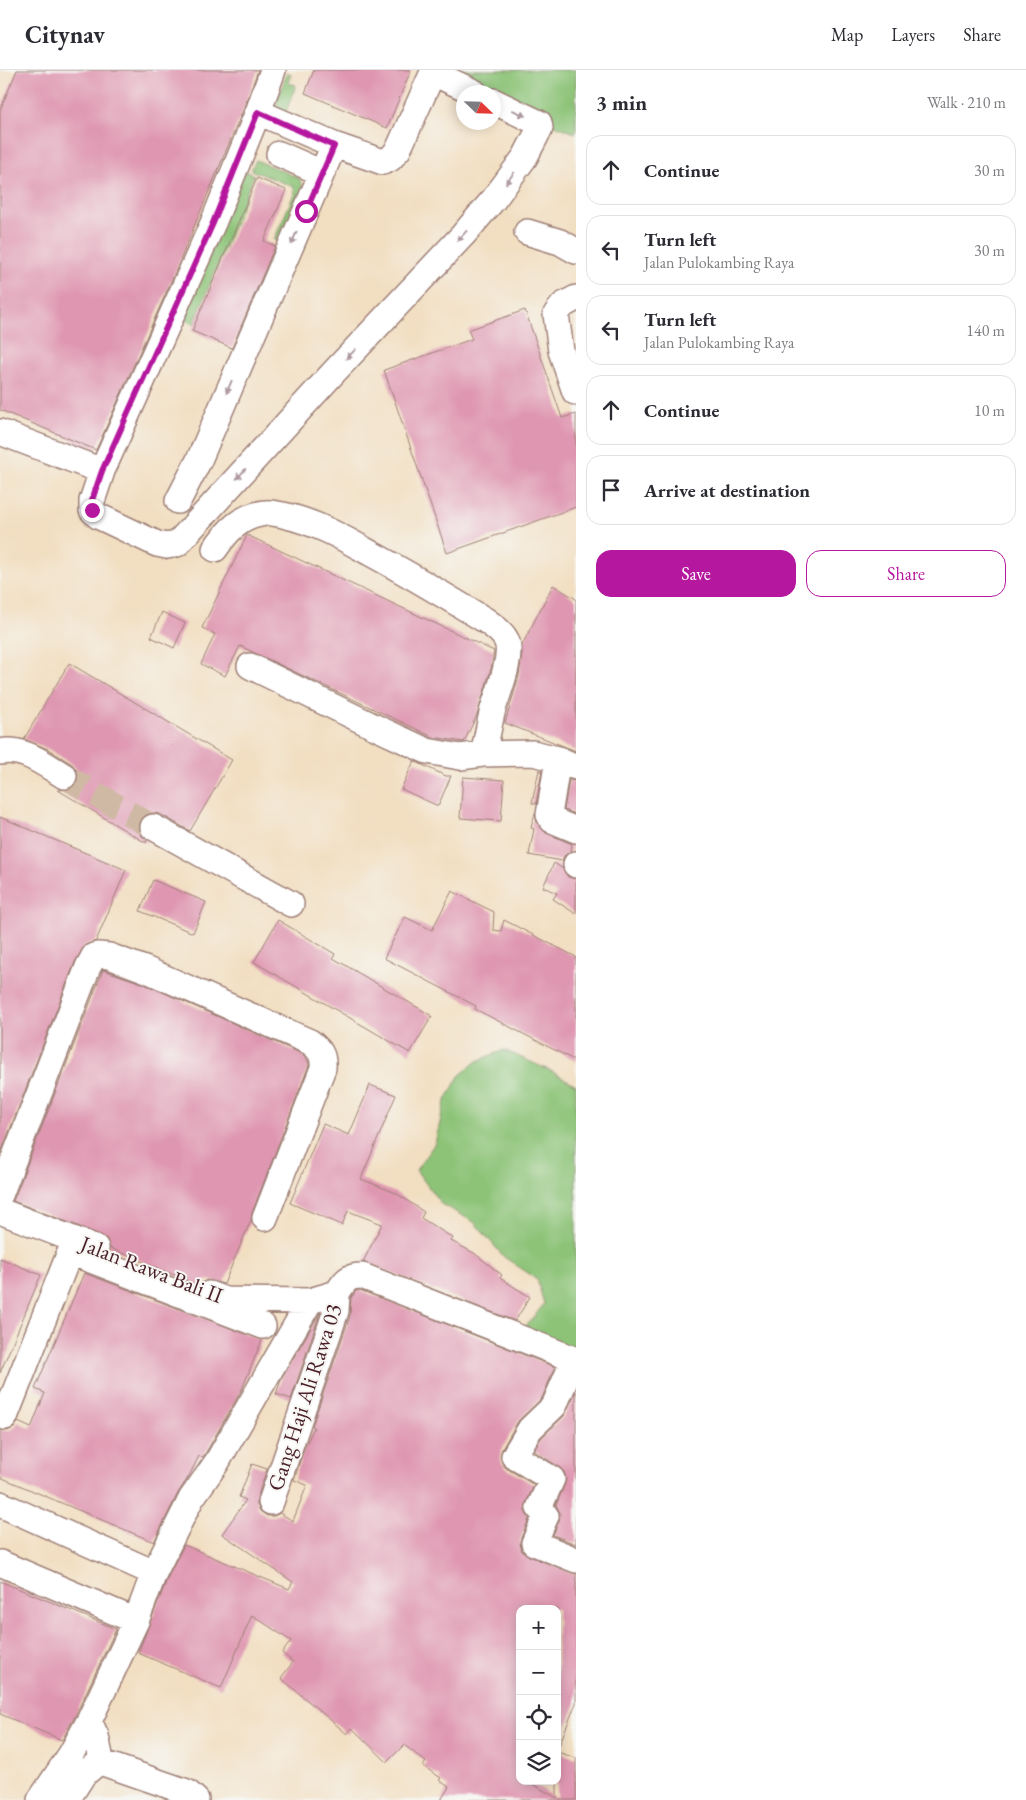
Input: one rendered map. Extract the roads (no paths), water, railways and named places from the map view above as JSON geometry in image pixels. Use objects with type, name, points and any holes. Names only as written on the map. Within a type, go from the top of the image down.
[{"type":"street","points":[[273,70],[210,232],[102,471],[92,500],[92,510],[98,516],[156,544],[167,546],[176,544],[463,235],[494,199],[526,157],[540,128],[539,123],[501,105]]},
{"type":"street","points":[[258,112],[334,146],[383,162],[390,159],[398,150],[433,72],[460,85]]},
{"type":"street","points":[[178,502],[199,460],[334,146]]},
{"type":"street","points":[[279,154],[322,173]]},
{"type":"street","points":[[527,232],[560,242],[576,252]]},
{"type":"street","points":[[575,392],[561,352],[556,314],[563,305],[576,298]]},
{"type":"street","points":[[0,432],[102,471]]},
{"type":"street","points":[[215,549],[237,522],[251,515],[267,512],[300,519],[329,531],[408,573],[491,624],[506,639],[508,656],[483,754]]},
{"type":"street","points":[[250,666],[427,751],[460,757],[483,754],[532,754],[567,763],[549,815],[552,820],[576,830]]},
{"type":"street","points":[[0,752],[11,749],[30,756],[64,776]]},
{"type":"street","points":[[153,827],[291,904]]},
{"type":"street","points":[[0,1195],[88,968],[94,956],[98,955],[109,956],[147,970],[310,1042],[320,1050],[324,1057],[323,1068],[265,1218]]},
{"type":"street","name":"Jalan Rawa Bali II","points":[[0,1212],[75,1239],[225,1300],[310,1301],[337,1293]]},
{"type":"street","points":[[6,1417],[70,1252],[263,1326]]},
{"type":"street","points":[[337,1293],[344,1281],[352,1276],[362,1276],[575,1360],[554,1406],[530,1429],[514,1456],[552,1478],[538,1508],[546,1516],[534,1543],[576,1560]]},
{"type":"street","name":"Gang Haji Ali Rawa 03","points":[[271,1502],[332,1324],[336,1311],[337,1293]]},
{"type":"street","points":[[40,1800],[71,1754],[89,1721],[136,1621],[154,1573],[191,1498],[217,1462],[310,1301]]},
{"type":"street","points":[[0,1504],[154,1573]]},
{"type":"street","points":[[0,1563],[136,1621]]},
{"type":"street","points":[[89,1721],[96,1736],[102,1760],[106,1764],[187,1792],[196,1800]]},
{"type":"street","points":[[67,1800],[83,1775],[102,1760]]},
{"type":"tunnel","points":[[64,776],[153,827]]}]
